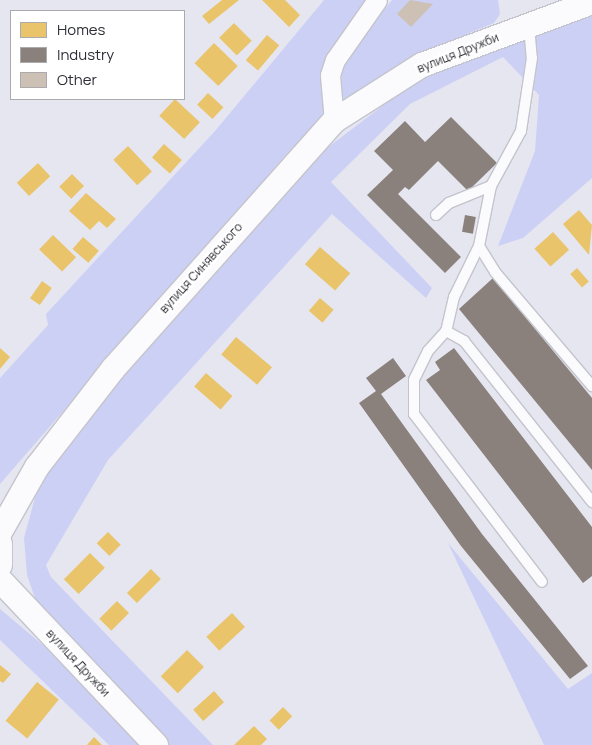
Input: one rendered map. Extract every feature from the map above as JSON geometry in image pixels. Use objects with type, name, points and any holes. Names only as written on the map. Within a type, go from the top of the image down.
[{"type":"street","points":[[334,121],[330,75],[335,60],[377,0]]},
{"type":"street","name":"вулиця Дружби","points":[[334,121],[422,65],[592,2]]},
{"type":"street","name":"вулиця Синявського","points":[[0,532],[37,467],[113,369],[334,121]]},
{"type":"street","points":[[0,544],[0,565]]},
{"type":"street","name":"вулиця Дружби","points":[[0,580],[156,745]]},
{"type":"lane","points":[[529,26],[532,58],[520,131],[491,186],[479,246],[454,297],[446,331],[428,351],[414,380],[414,414],[542,582]]},
{"type":"lane","points":[[436,216],[449,202],[491,186]]},
{"type":"lane","points":[[479,246],[495,272],[592,386]]},
{"type":"lane","points":[[446,331],[464,341],[592,502]]},
{"type":"shaded area","points":[[324,0],[368,0],[319,122],[308,137],[290,150],[0,484],[0,378],[48,325],[46,314],[215,131]]},
{"type":"shaded area","points":[[392,0],[498,0],[500,14],[494,23],[428,50],[342,103],[342,63]]},
{"type":"shaded area","points":[[592,13],[592,178],[523,238],[498,246],[535,151],[539,95],[503,57],[410,104],[331,182],[432,288],[426,298],[332,214],[108,460],[46,565],[51,577],[213,745],[167,745],[38,607],[27,575],[24,538],[39,483],[69,439],[323,151],[414,82]]},
{"type":"shaded area","points":[[448,543],[568,689],[592,673],[592,745],[544,745]]},
{"type":"shaded area","points":[[0,609],[43,645],[139,745],[109,745],[0,640]]},
{"type":"building: Homes","points":[[222,0],[239,0],[209,24],[202,16]]},
{"type":"building: Homes","points":[[262,0],[285,0],[300,15],[289,27]]},
{"type":"building: Homes","points":[[234,23],[252,41],[237,56],[219,38]]},
{"type":"building: Homes","points":[[267,35],[279,45],[258,71],[246,60]]},
{"type":"building: Homes","points":[[214,43],[238,66],[218,86],[195,63]]},
{"type":"building: Homes","points":[[208,93],[223,107],[212,119],[197,105]]},
{"type":"building: Homes","points":[[174,100],[200,122],[184,139],[159,116]]},
{"type":"building: Homes","points":[[164,144],[182,160],[170,173],[152,157]]},
{"type":"building: Homes","points":[[128,146],[152,172],[137,185],[113,160]]},
{"type":"building: Homes","points":[[38,163],[50,176],[29,196],[17,183]]},
{"type":"building: Homes","points":[[72,174],[84,186],[71,199],[59,187]]},
{"type":"building: Homes","points":[[86,193],[116,219],[107,228],[99,221],[90,230],[69,211]]},
{"type":"building: Homes","points":[[579,210],[592,225],[589,255],[563,224]]},
{"type":"building: Homes","points":[[553,232],[569,250],[550,267],[534,249]]},
{"type":"building: Homes","points":[[53,235],[76,257],[62,272],[39,249]]},
{"type":"building: Homes","points":[[83,237],[99,251],[88,263],[73,249]]},
{"type":"building: Homes","points":[[320,247],[350,273],[335,291],[305,264]]},
{"type":"building: Homes","points":[[577,268],[589,282],[582,287],[570,274]]},
{"type":"building: Homes","points":[[42,281],[52,288],[40,305],[30,298]]},
{"type":"building: Homes","points":[[320,298],[334,310],[322,323],[309,311]]},
{"type":"building: Homes","points":[[236,337],[272,367],[257,385],[221,355]]},
{"type":"building: Homes","points":[[0,348],[10,357],[0,369]]},
{"type":"building: Homes","points":[[206,373],[232,396],[221,410],[194,387]]},
{"type":"building: Homes","points":[[108,532],[121,545],[109,556],[97,543]]},
{"type":"building: Homes","points":[[90,553],[105,568],[79,594],[64,579]]},
{"type":"building: Homes","points":[[151,569],[161,579],[137,603],[127,593]]},
{"type":"building: Homes","points":[[117,601],[129,613],[111,631],[99,619]]},
{"type":"building: Homes","points":[[232,613],[245,627],[219,651],[206,637]]},
{"type":"building: Homes","points":[[187,650],[204,667],[178,693],[161,676]]},
{"type":"building: Homes","points":[[0,665],[11,674],[3,683],[0,681]]},
{"type":"building: Homes","points":[[37,682],[59,700],[27,738],[6,721]]},
{"type":"building: Homes","points":[[214,691],[224,702],[203,721],[193,710]]},
{"type":"building: Homes","points":[[283,707],[292,716],[279,730],[270,720]]},
{"type":"building: Homes","points":[[254,726],[267,739],[261,745],[234,745]]},
{"type":"building: Homes","points":[[94,737],[102,745],[87,745]]},
{"type":"building: Industry","points":[[451,117],[497,163],[468,191],[438,161],[409,190],[405,187],[398,194],[461,257],[445,273],[367,195],[393,170],[374,151],[405,121],[425,142]]},
{"type":"building: Industry","points":[[465,215],[476,217],[473,234],[462,232]]},
{"type":"building: Industry","points":[[493,278],[592,398],[592,470],[459,309]]},
{"type":"building: Industry","points":[[454,348],[592,527],[592,576],[583,583],[426,380],[440,370],[435,362]]},
{"type":"building: Industry","points":[[393,358],[406,376],[381,394],[482,534],[588,666],[570,679],[461,546],[359,403],[376,391],[366,378]]},
{"type":"building: Other","points":[[410,0],[433,4],[411,27],[397,14]]}]
